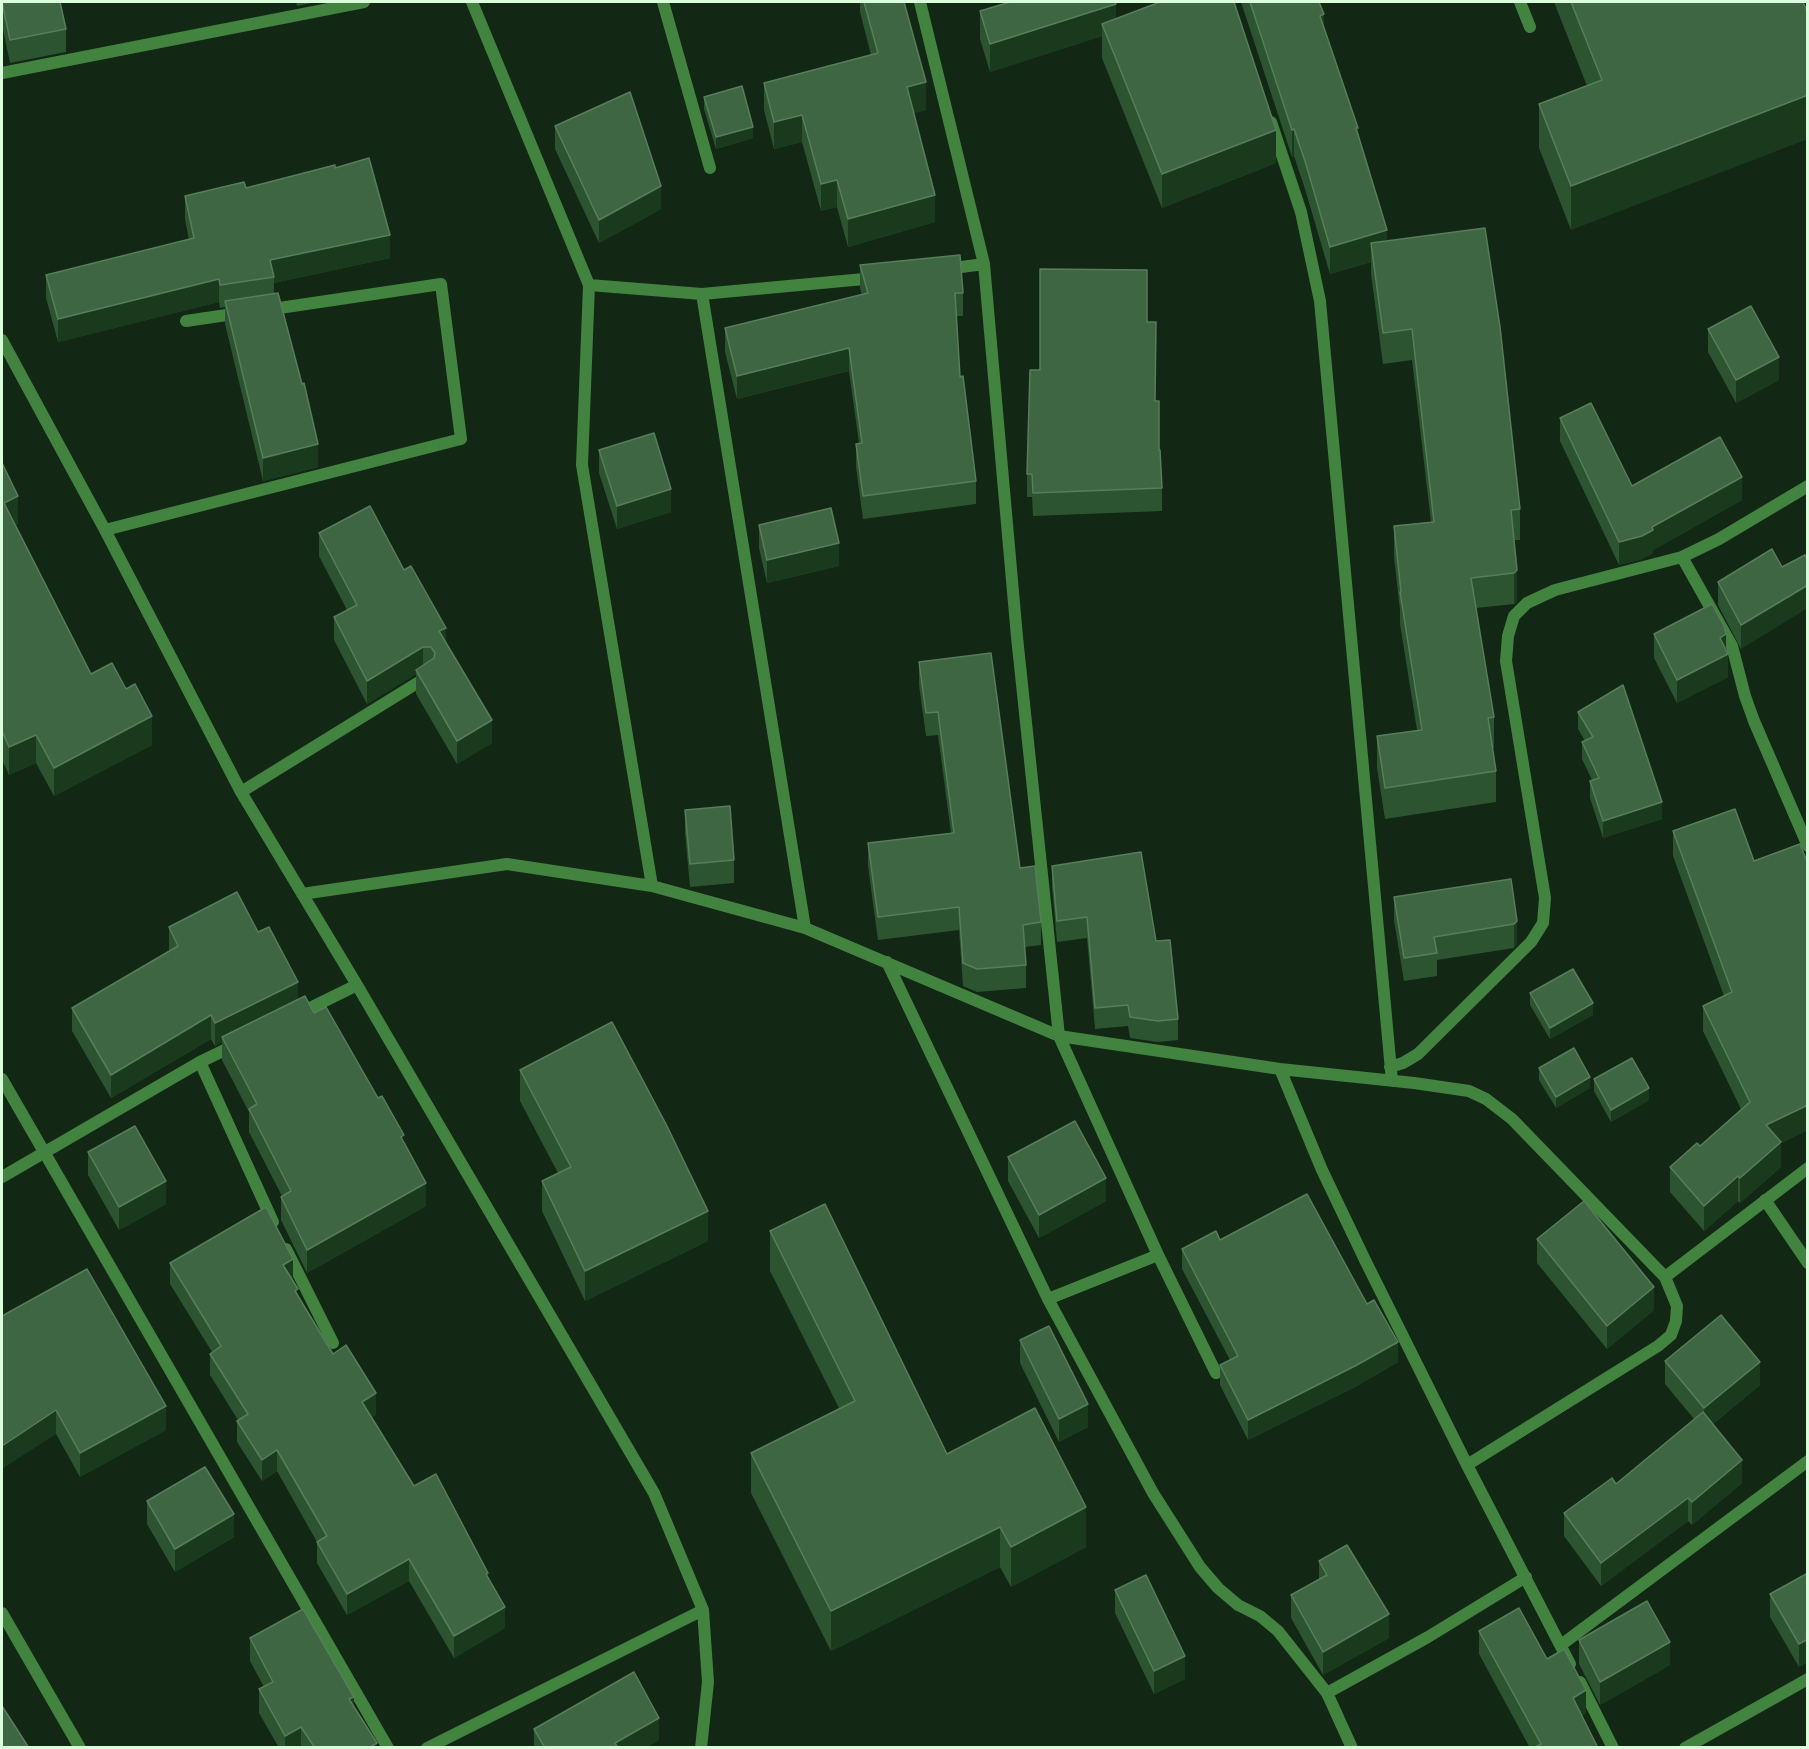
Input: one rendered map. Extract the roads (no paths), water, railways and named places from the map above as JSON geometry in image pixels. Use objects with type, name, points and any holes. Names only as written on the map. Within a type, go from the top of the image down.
[{"type":"street","points":[[2,73],[364,2]]},
{"type":"street","points":[[472,2],[589,285],[582,465],[652,886]]},
{"type":"street","points":[[663,2],[710,168]]},
{"type":"street","points":[[920,2],[984,264],[1017,637],[1059,1036],[1158,1255],[1216,1373]]},
{"type":"street","points":[[1520,2],[1530,27]]},
{"type":"street","points":[[1268,112],[1301,212],[1320,301],[1392,1081]]},
{"type":"street","points":[[929,271],[984,264]]},
{"type":"street","points":[[589,285],[702,294],[885,277]]},
{"type":"street","points":[[105,530],[461,439],[441,284],[186,321]]},
{"type":"street","points":[[702,294],[805,928]]},
{"type":"street","points":[[2,340],[105,530],[241,792],[357,985],[654,1493],[703,1610],[708,1682],[701,1748]]},
{"type":"street","points":[[1390,1067],[1403,1063],[1418,1054],[1531,942],[1543,923],[1545,898],[1506,661],[1508,636],[1514,616],[1527,603],[1555,590],[1682,556],[1719,539],[1808,486]]},
{"type":"street","points":[[1682,556],[1732,646],[1754,721],[1808,846]]},
{"type":"street","points":[[241,792],[427,677]]},
{"type":"street","points":[[302,894],[507,864],[652,886],[805,928],[1059,1036],[1280,1069],[1469,1091],[1486,1099],[1512,1119],[1665,1276],[1677,1306],[1676,1321],[1671,1335],[1658,1346],[1467,1465]]},
{"type":"street","points":[[886,962],[1048,1299],[1153,1493],[1200,1567],[1218,1588],[1238,1605],[1260,1616],[1278,1631],[1327,1693],[1352,1748]]},
{"type":"street","points":[[284,1021],[357,985]]},
{"type":"street","points":[[2,1177],[200,1062],[242,1042]]},
{"type":"street","points":[[200,1062],[270,1217],[333,1343]]},
{"type":"street","points":[[1280,1069],[1327,1180],[1467,1465],[1613,1748]]},
{"type":"street","points":[[2,1079],[388,1748]]},
{"type":"street","points":[[1665,1276],[1808,1168]]},
{"type":"street","points":[[1765,1200],[1808,1263]]},
{"type":"street","points":[[1048,1299],[1158,1255]]},
{"type":"street","points":[[1561,1645],[1808,1461]]},
{"type":"street","points":[[1327,1693],[1428,1637],[1526,1577]]},
{"type":"street","points":[[427,1748],[703,1610]]},
{"type":"street","points":[[2,1613],[80,1748]]},
{"type":"street","points":[[1685,1748],[1808,1679]]}]
